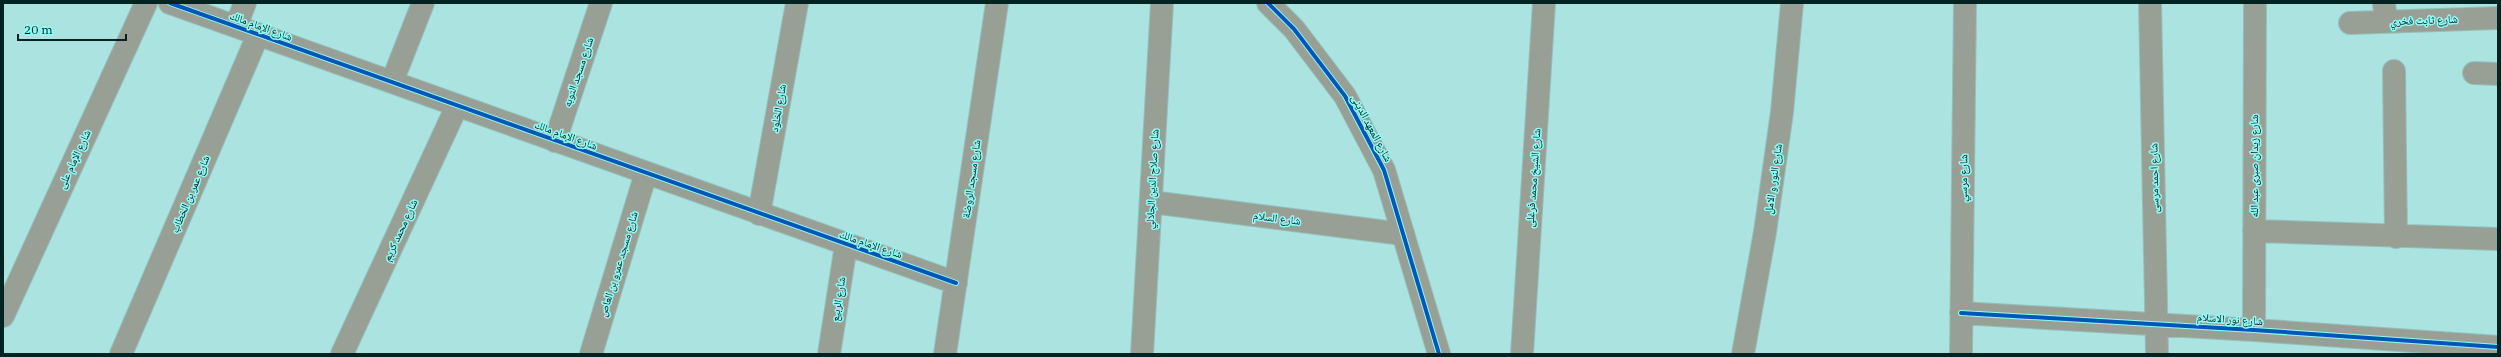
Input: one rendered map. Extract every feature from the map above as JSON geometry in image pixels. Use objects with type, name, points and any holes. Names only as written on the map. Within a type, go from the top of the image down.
[{"type":"street","name":"شارع الإمام على","points":[[3,316],[146,3]]},
{"type":"street","name":"شارع الإمام مالك","points":[[170,3],[956,283]]},
{"type":"street","points":[[236,26],[245,3]]},
{"type":"street","points":[[392,82],[423,3]]},
{"type":"street","name":"شارع مسجد التوبه","points":[[555,141],[601,3]]},
{"type":"street","name":"شارع الخلود","points":[[759,214],[797,3]]},
{"type":"street","name":"شارع مسجد الروضة","points":[[945,354],[997,3]]},
{"type":"street","name":"شارع صلاح الدين الجلالي","points":[[1142,354],[1162,3]]},
{"type":"street","name":"شارع المعهد الدينى","points":[[1268,3],[1294,29],[1345,96],[1384,170],[1439,354]]},
{"type":"street","name":"شارع الشيخ محمد فرغلى","points":[[1522,354],[1544,3]]},
{"type":"street","name":"شارع النور و الامل","points":[[1743,354],[1766,224],[1782,112],[1792,3]]},
{"type":"street","name":"شارع مرسي","points":[[1961,354],[1965,3]]},
{"type":"street","name":"شارع احمد مرسى","points":[[2150,3],[2158,354]]},
{"type":"street","name":"شارع زيدان صبرى عبد الله","points":[[2254,330],[2255,3]]},
{"type":"street","name":"شارع ثابت فخري","points":[[2350,22],[2385,12],[2498,18]]},
{"type":"street","name":"شارع عمر بن الخطاب","points":[[121,354],[258,35]]},
{"type":"street","points":[[2394,71],[2396,237]]},
{"type":"street","points":[[2474,72],[2498,74]]},
{"type":"street","name":"شارع محمد كريم","points":[[342,354],[457,106]]},
{"type":"street","name":"شارع مسجد عمرو بن العاص","points":[[591,354],[646,173]]},
{"type":"street","name":"شارع السلام","points":[[1151,202],[1403,234]]},
{"type":"street","points":[[2254,231],[2498,240]]},
{"type":"street","name":"شارع الربيع","points":[[830,354],[846,245]]},
{"type":"street","name":"شارع نور الاسلام","points":[[1961,313],[2254,330],[2498,347]]},
{"type":"cycle path","points":[[170,3],[956,283]]},
{"type":"cycle path","points":[[1268,3],[1294,29],[1345,96],[1384,170],[1439,354]]},
{"type":"cycle path","points":[[1961,313],[2254,330],[2498,347]]}]
